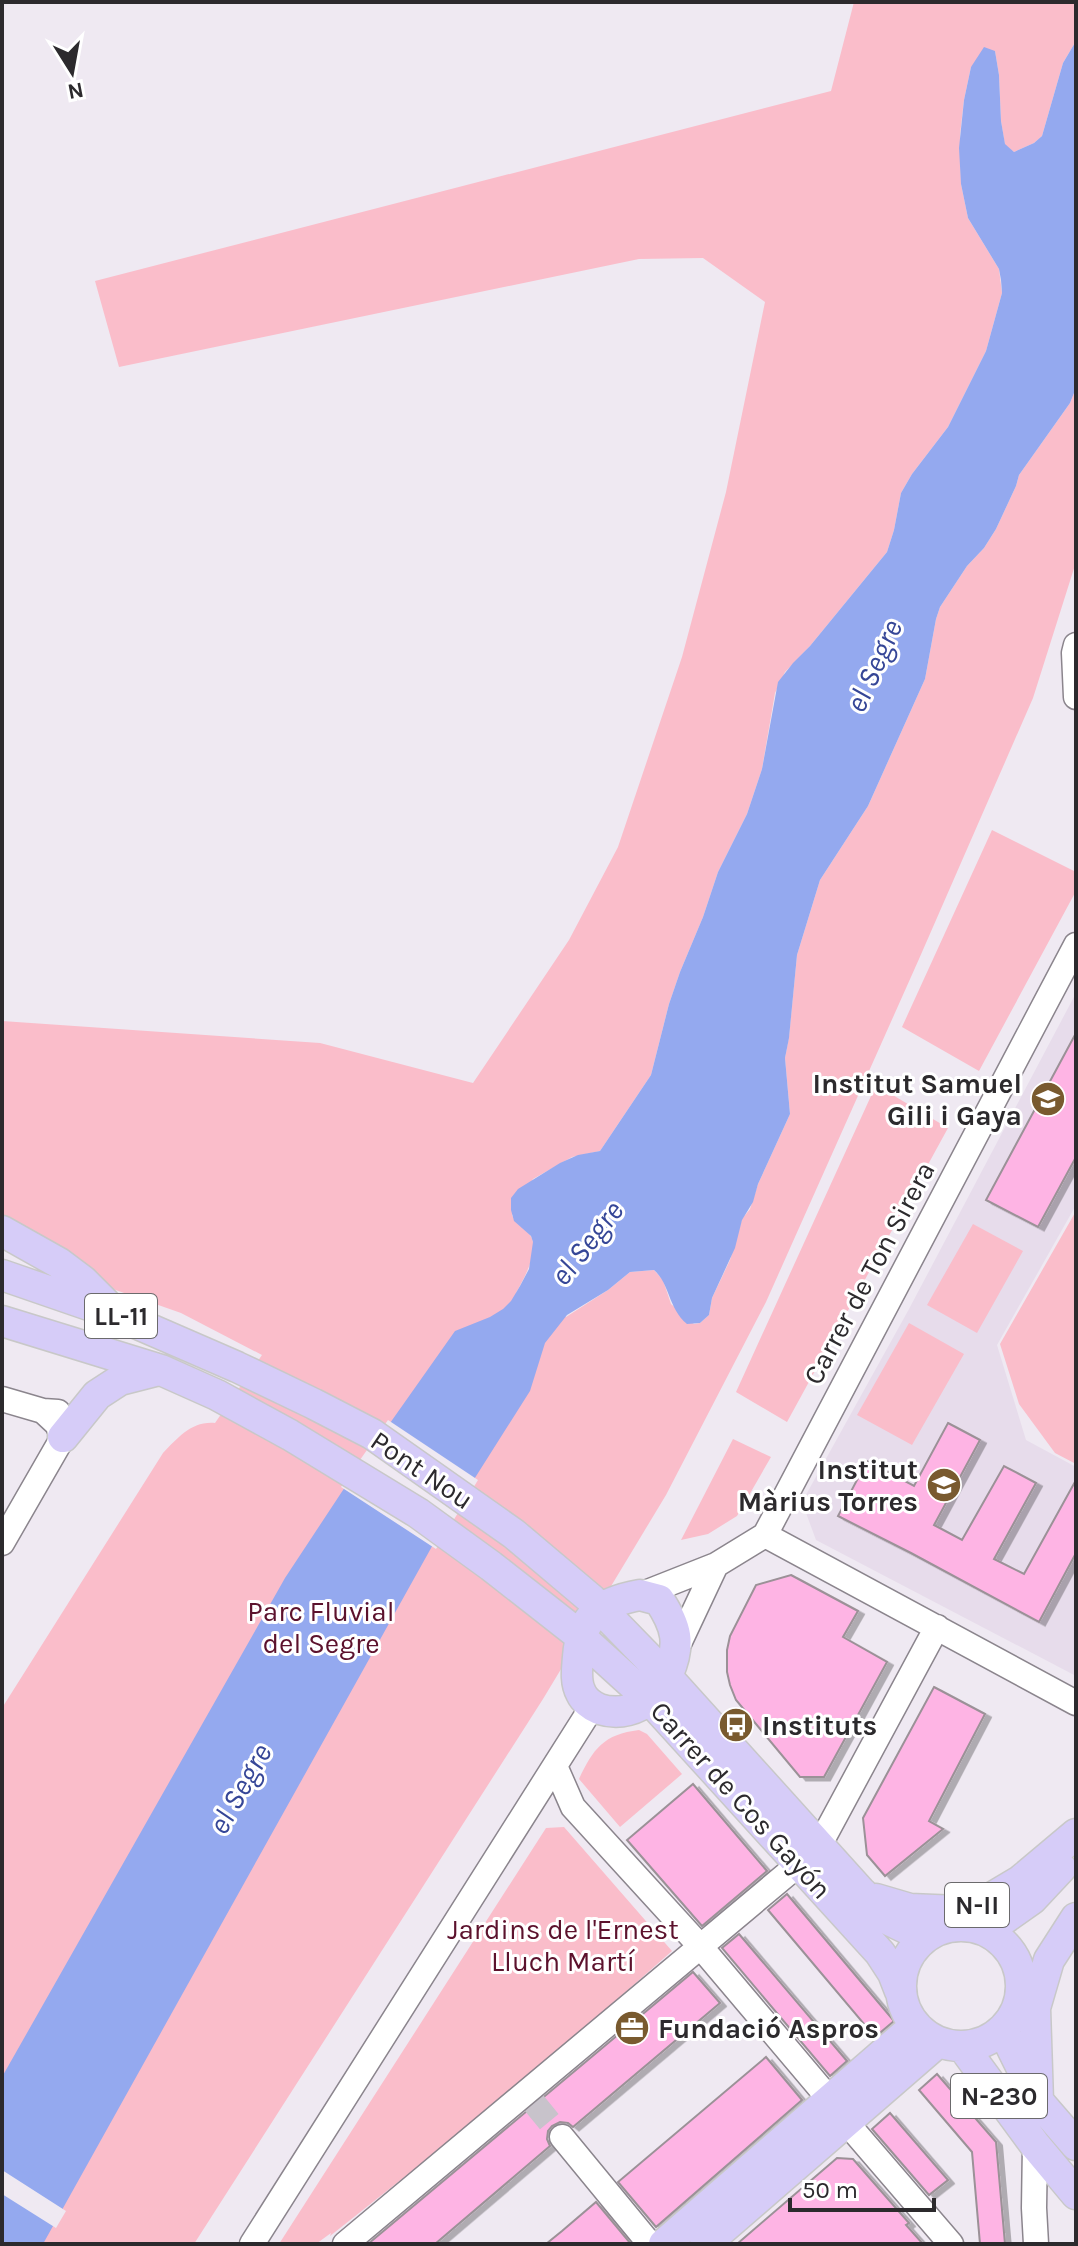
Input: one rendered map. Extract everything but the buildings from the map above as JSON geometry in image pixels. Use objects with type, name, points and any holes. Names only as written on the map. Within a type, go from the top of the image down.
[{"type":"main road","points":[[2,1231],[59,1263],[83,1281],[115,1314]]},
{"type":"main road","name":"LL-11","points":[[2,1275],[115,1314]]},
{"type":"main road","name":"Pont Nou","points":[[115,1314],[237,1367],[372,1434],[514,1534],[596,1604]]},
{"type":"main road","name":"LL-11","points":[[2,1321],[161,1370]]},
{"type":"main road","points":[[72,1426],[97,1395],[120,1380],[161,1370]]},
{"type":"main road","name":"Pont Nou","points":[[161,1370],[217,1395],[290,1435],[418,1513],[572,1630]]},
{"type":"main road","points":[[640,1595],[659,1600],[672,1619],[664,1676],[632,1711],[611,1713],[592,1707],[581,1694],[572,1630],[587,1622],[596,1604],[640,1595]]},
{"type":"main road","name":"Carrer de Cos Gayón","points":[[596,1604],[664,1676],[809,1855],[880,1953],[900,1991]]},
{"type":"main road","name":"Carrer de Cos Gayón","points":[[572,1630],[664,1676]]},
{"type":"main road","name":"N-II","points":[[860,1891],[882,1902],[910,1909],[958,1911],[983,1903],[1020,1881],[1076,1834]]},
{"type":"main road","name":"N-II","points":[[987,1931],[1032,1899],[1076,1850]]},
{"type":"main road","name":"Carrer de Cos Gayón","points":[[809,1855],[860,1891],[891,1921],[924,1937]]},
{"type":"main road","name":"N-II","points":[[1020,1971],[1076,1900]]},
{"type":"main road","points":[[1038,2101],[1035,2008],[1049,1960],[1076,1918]]},
{"type":"main road","points":[[966,1925],[987,1931],[1008,1947],[1020,1971],[1021,1992],[1016,2013],[1003,2030],[985,2042],[939,2039],[905,2010],[900,1991],[902,1971],[910,1952],[924,1937],[944,1927],[966,1925]]},
{"type":"main road","name":"N-230","points":[[1003,2030],[1038,2101],[1076,2145]]},
{"type":"main road","points":[[664,2244],[838,2111],[939,2039]]},
{"type":"main road","name":"N-230","points":[[939,2039],[1076,2194]]},
{"type":"main road","points":[[705,2244],[838,2111]]},
{"type":"street","points":[[1075,649],[1076,697]]},
{"type":"street","name":"Carrer de Ton Sirera","points":[[765,1535],[1076,945]]},
{"type":"street","points":[[2,1399],[43,1411],[57,1424],[72,1426],[2,1543]]},
{"type":"street","points":[[640,1595],[716,1565],[765,1535],[1053,1686],[1076,1703]]},
{"type":"street","points":[[664,1676],[716,1565]]},
{"type":"street","points":[[345,2244],[530,2098],[700,1946],[809,1855],[937,1627]]},
{"type":"street","points":[[252,2244],[592,1707]]},
{"type":"street","points":[[555,1766],[573,1807],[700,1946],[951,2244]]},
{"type":"street","points":[[530,1806],[573,1807]]},
{"type":"street","points":[[562,2137],[650,2244]]},
{"type":"street","points":[[1035,2145],[1036,2244]]},
{"type":"shaded area","name":"Institut Màrius Torres","points":[[1076,993],[1076,1205],[997,1345],[1026,1440],[1076,1467],[1076,1676],[816,1540],[802,1502],[909,1309]]},
{"type":"green space","name":"Parc Fluvial del Segre","points":[[854,2],[1076,2],[1076,41],[1063,63],[1042,136],[1014,152],[1005,145],[995,51],[971,67],[960,135],[961,184],[968,218],[999,269],[1002,293],[986,351],[948,427],[901,493],[887,552],[785,672],[775,693],[762,769],[747,814],[718,872],[680,972],[651,1075],[600,1151],[572,1157],[533,1179],[512,1215],[533,1241],[530,1265],[516,1293],[566,1317],[630,1272],[654,1270],[663,1280],[671,1304],[694,1324],[709,1315],[712,1298],[730,1260],[742,1219],[750,1209],[790,1114],[785,1058],[797,955],[820,880],[868,806],[925,679],[940,607],[996,529],[1019,475],[1070,403],[1076,388],[1076,562],[1033,698],[766,1302],[666,1495],[543,1699],[194,2244],[2,2244],[2,1708],[163,1453],[192,1428],[215,1423],[262,1355],[181,1313],[2,1250],[2,1021],[320,1043],[473,1083],[569,940],[618,847],[682,657],[726,492],[765,302],[703,258],[639,259],[119,367],[95,281],[831,91]]},
{"type":"green space","points":[[992,830],[1076,872],[1076,891],[979,1071],[902,1027]]},
{"type":"green space","points":[[876,1085],[948,1128],[787,1422],[736,1392]]},
{"type":"green space","points":[[1076,1211],[1076,1464],[1055,1453],[1019,1404],[1000,1344]]},
{"type":"green space","points":[[973,1224],[1023,1251],[977,1333],[927,1305]]},
{"type":"green space","points":[[909,1323],[964,1354],[912,1445],[857,1415]]},
{"type":"green space","points":[[733,1439],[771,1457],[737,1516],[708,1534],[681,1540]]},
{"type":"green space","points":[[639,1730],[647,1734],[682,1774],[620,1827],[579,1779],[589,1759],[608,1739]]},
{"type":"green space","name":"Jardins de l'Ernest Lluch Martí","points":[[564,1827],[672,1951],[518,2087],[330,2236],[331,2233],[316,2244],[279,2244],[546,1828]]},
{"type":"water","name":"el Segre","points":[[1076,41],[1076,388],[1070,403],[1019,475],[996,529],[940,607],[925,679],[868,806],[820,880],[797,955],[785,1058],[790,1114],[753,1202],[742,1220],[735,1248],[712,1298],[709,1315],[700,1323],[687,1324],[676,1311],[654,1270],[630,1272],[608,1290],[567,1315],[545,1343],[530,1391],[435,1541],[43,2244],[2,2244],[2,2077],[285,1578],[455,1331],[503,1309],[520,1286],[529,1269],[533,1242],[531,1236],[514,1221],[511,1198],[518,1189],[560,1163],[578,1155],[600,1151],[651,1075],[680,972],[718,872],[747,814],[762,769],[778,682],[887,552],[901,493],[948,427],[986,351],[1002,293],[999,269],[968,218],[961,184],[959,148],[971,67],[984,47],[995,51],[1005,144],[1014,152],[1042,136],[1063,63]]},
{"type":"pier","points":[[388,1420],[478,1480],[436,1549],[341,1487]]},
{"type":"pier","points":[[2,2170],[66,2211],[56,2228],[2,2194]]},
{"type":"tunnel","points":[[534,2103],[562,2137]]},
{"type":"place","name":"Institut Samuel Gili i Gaya","points":[[1048,1099]]},
{"type":"place","name":"Institut Màrius Torres","points":[[944,1485]]},
{"type":"place","name":"Instituts","points":[[736,1725]]},
{"type":"place","name":"Fundació Aspros","points":[[632,2028]]}]
